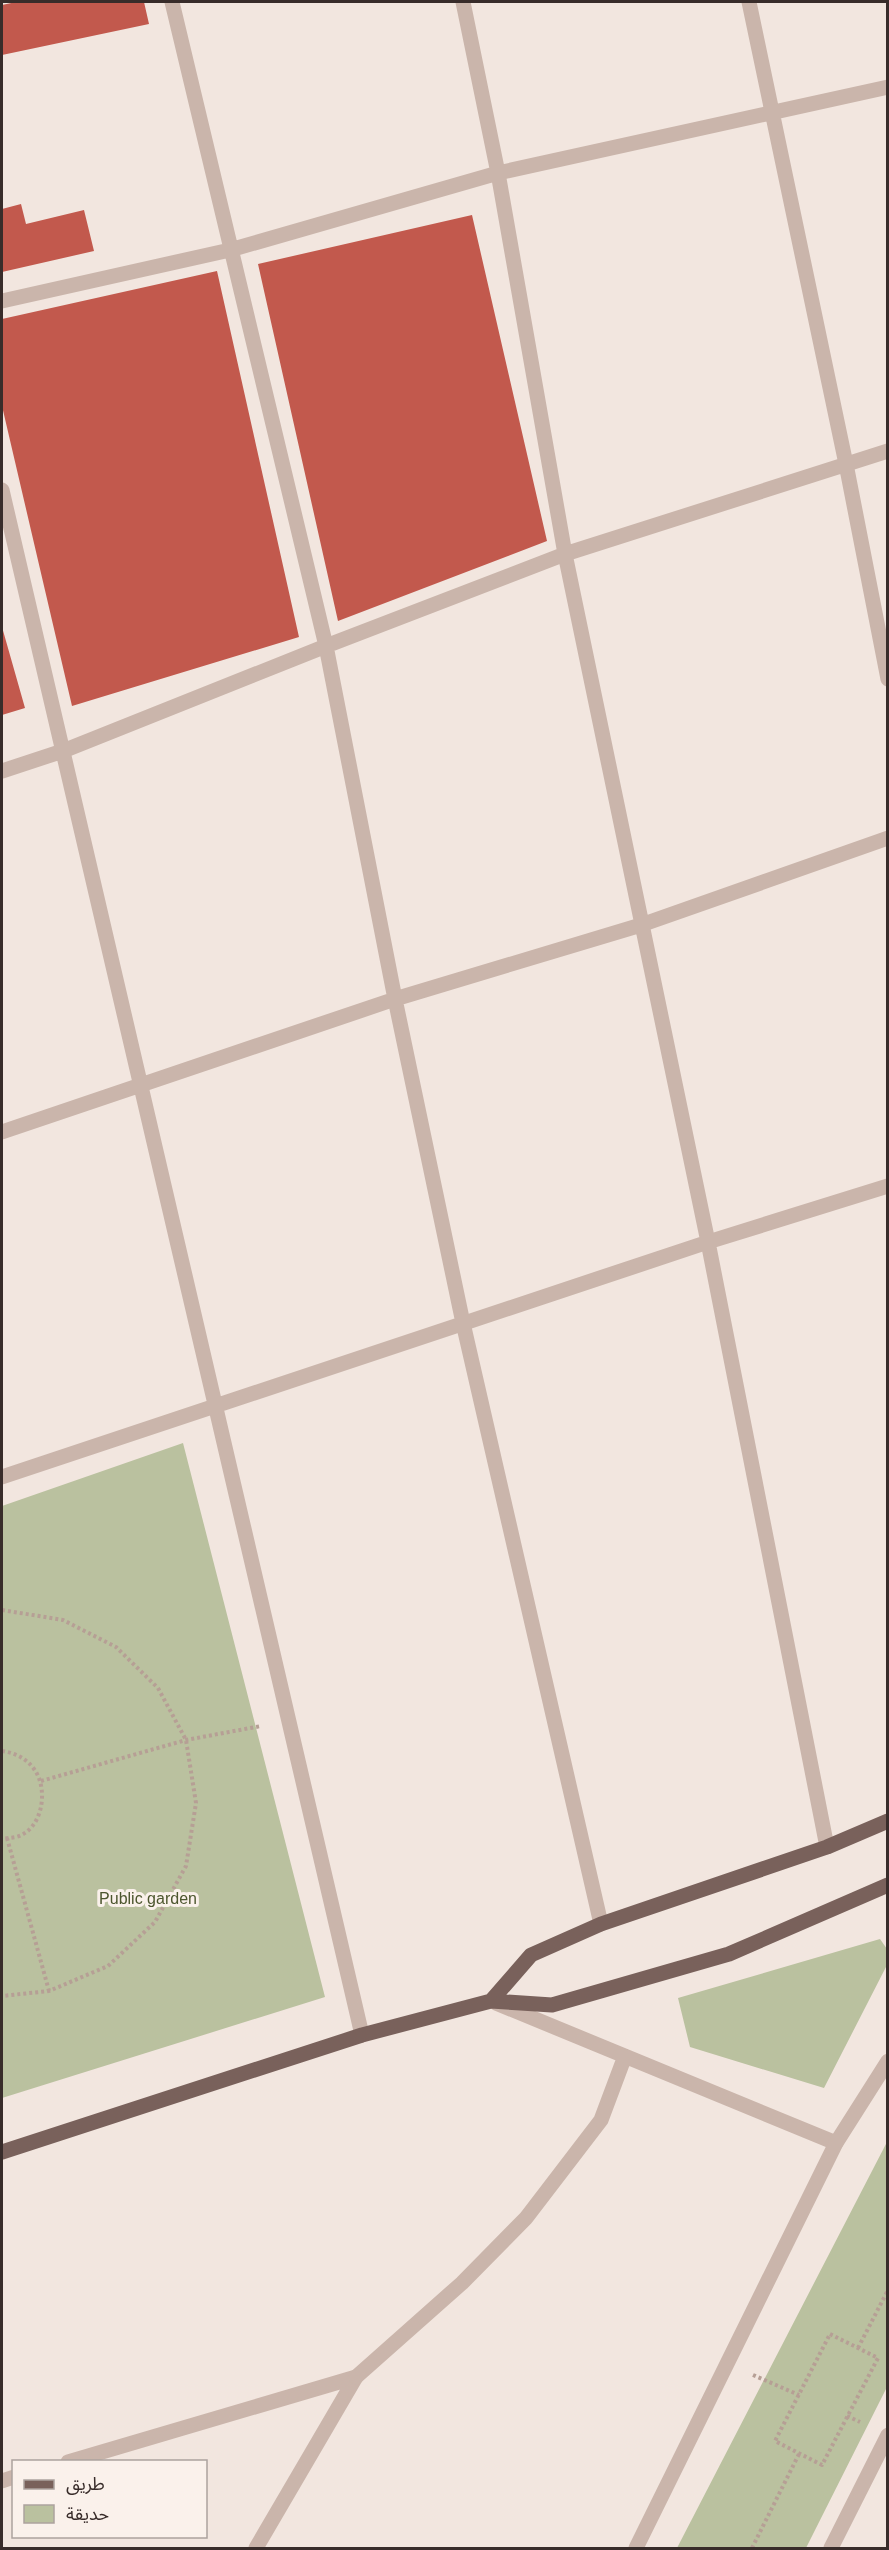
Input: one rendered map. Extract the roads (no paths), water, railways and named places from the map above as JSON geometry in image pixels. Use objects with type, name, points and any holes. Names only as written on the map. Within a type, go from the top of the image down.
[{"type":"main road","points":[[491,2001],[531,1954],[601,1924],[827,1847],[888,1821]]},
{"type":"main road","points":[[2,2152],[362,2035],[491,2001],[552,2006],[729,1954],[888,1885]]},
{"type":"street","points":[[172,2],[326,646],[395,999],[463,1323],[601,1924]]},
{"type":"street","points":[[463,2],[498,173],[565,554],[708,1242],[827,1847]]},
{"type":"street","points":[[749,2],[774,112],[888,679]]},
{"type":"street","points":[[2,301],[230,250],[498,173],[888,87]]},
{"type":"street","points":[[2,771],[63,751],[565,554],[888,452]]},
{"type":"street","points":[[2,490],[362,2035]]},
{"type":"street","points":[[2,1132],[395,999],[641,925],[888,838]]},
{"type":"street","points":[[2,1477],[708,1242],[888,1186]]},
{"type":"street","points":[[491,2001],[836,2143]]},
{"type":"street","points":[[256,2548],[356,2378],[462,2283],[526,2218],[601,2120],[625,2056]]},
{"type":"street","points":[[636,2548],[836,2143],[888,2061]]},
{"type":"street","points":[[75,2460],[356,2378]]},
{"type":"street","points":[[831,2548],[888,2435]]},
{"type":"park label","name":"Public garden","points":[[148,1898]]}]
